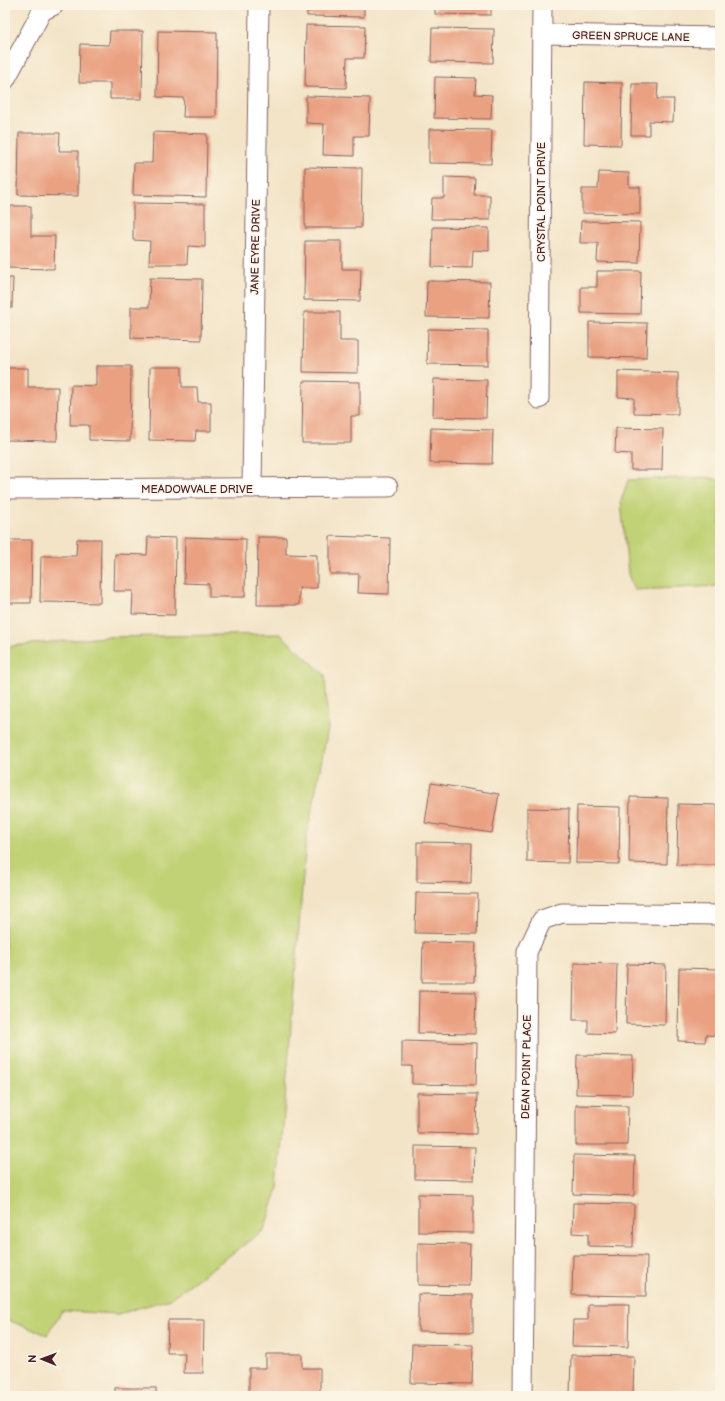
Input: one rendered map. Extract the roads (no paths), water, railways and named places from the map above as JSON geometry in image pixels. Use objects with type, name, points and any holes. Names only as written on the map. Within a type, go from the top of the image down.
[{"type":"street","points":[[5,80],[42,11],[54,5]]},
{"type":"street","name":"JANE EYRE DRIVE","points":[[252,488],[259,5]]},
{"type":"street","name":"CRYSTAL POINT DRIVE","points":[[539,399],[542,5]]},
{"type":"street","name":"GREEN SPRUCE LANE","points":[[542,34],[720,37]]},
{"type":"street","name":"MEADOWVALE DRIVE","points":[[5,489],[388,487]]},
{"type":"street","name":"DEAN POINT PLACE","points":[[523,1396],[527,952],[542,920],[562,913],[720,915]]}]
